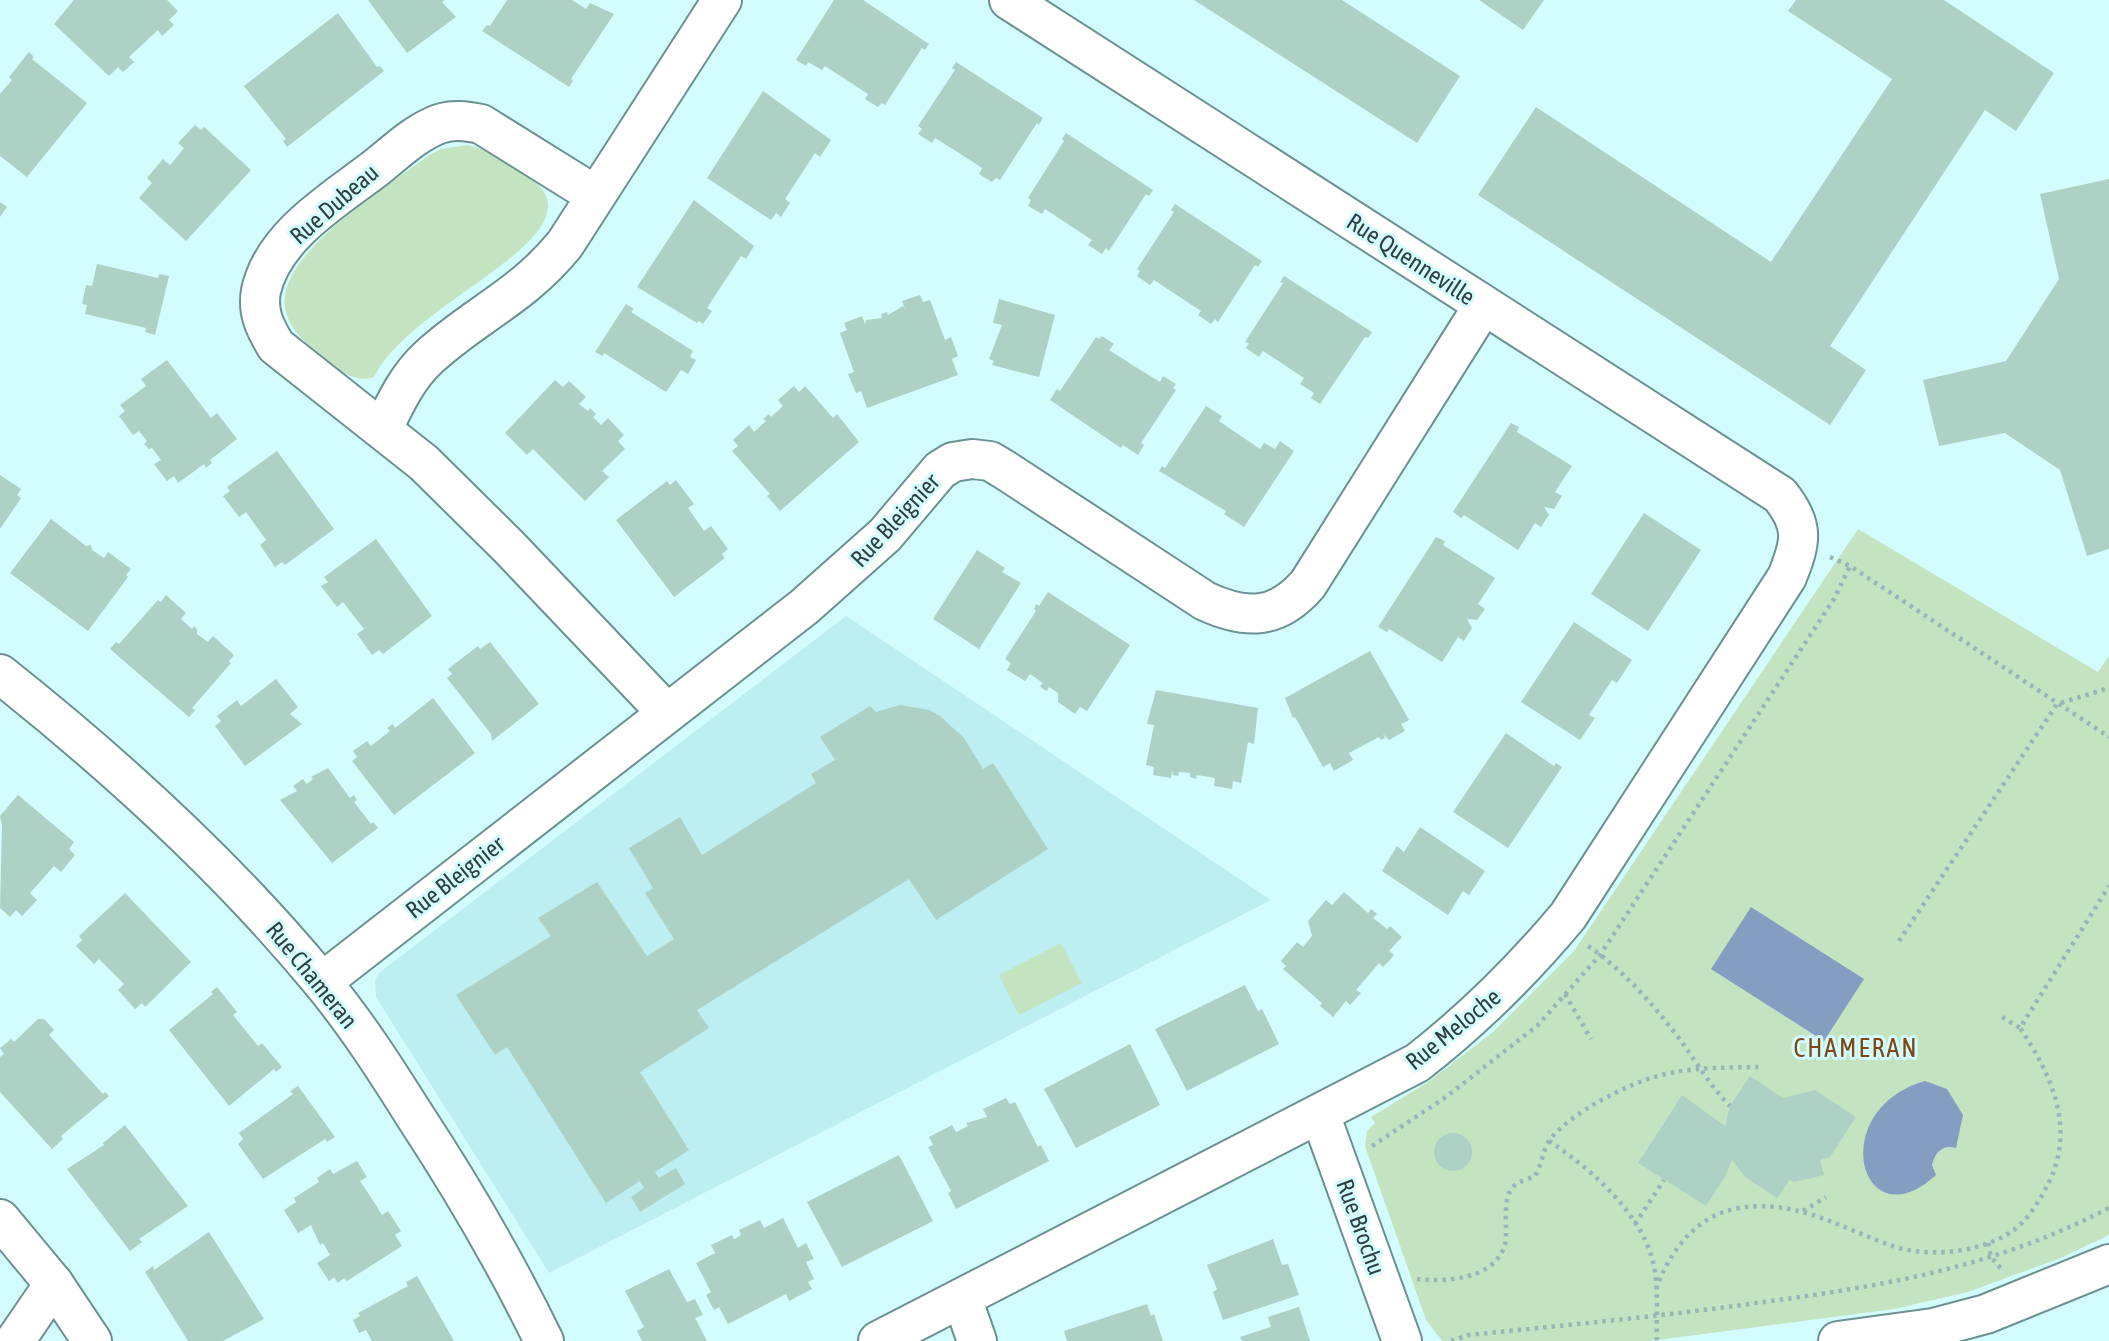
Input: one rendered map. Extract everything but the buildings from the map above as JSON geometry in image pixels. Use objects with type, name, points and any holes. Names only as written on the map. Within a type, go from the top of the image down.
[{"type":"street","points":[[383,429],[406,385],[428,357],[542,272],[565,244],[722,0]]},
{"type":"street","name":"Rue Quenneville","points":[[1009,0],[1780,495],[1813,543]]},
{"type":"street","name":"Rue Dubeau","points":[[595,195],[481,124],[460,120],[439,124],[418,135],[308,221],[268,271],[261,290],[260,308],[265,328],[276,346],[383,429],[476,513],[666,712]]},
{"type":"street","name":"Rue Bleignier","points":[[322,982],[844,573],[885,536],[935,475],[953,461],[981,460],[1005,470],[1205,601],[1224,610],[1244,614],[1270,612],[1293,601],[1308,584],[1483,306]]},
{"type":"street","name":"Rue Meloche","points":[[877,1341],[1417,1063],[1472,1020],[1526,965],[1568,916],[1787,577],[1797,552],[1813,543]]},
{"type":"street","name":"Rue Chameran","points":[[0,674],[63,724],[150,802],[225,874],[322,982],[381,1063],[476,1210],[544,1341]]},
{"type":"street","name":"Rue Brochu","points":[[1320,1114],[1402,1341]]},
{"type":"street","points":[[0,1219],[54,1284],[92,1341]]},
{"type":"street","points":[[1838,1341],[1933,1328],[1986,1314],[2109,1264]]},
{"type":"street","points":[[15,1341],[54,1284]]},
{"type":"street","points":[[962,1298],[977,1341]]},
{"type":"path","points":[[1813,543],[2109,737]]},
{"type":"path","points":[[1899,941],[2057,704],[2109,688]]},
{"type":"path","points":[[2020,1028],[2109,886]]},
{"type":"path","points":[[1578,939],[1640,991],[1730,1106]]},
{"type":"path","points":[[1565,994],[1591,1039]]},
{"type":"path","points":[[1656,1289],[1674,1251],[1690,1232],[1710,1219],[1737,1208],[1761,1206],[1803,1211],[1840,1223],[1888,1245],[1911,1251],[1938,1252],[1988,1243],[2008,1234],[2040,1199],[2051,1177],[2058,1150],[2057,1101],[2050,1078],[2020,1028],[2002,1017]]},
{"type":"path","points":[[1408,1278],[1451,1280],[1475,1273],[1494,1260],[1505,1247],[1508,1198],[1515,1185],[1535,1176],[1549,1141],[1581,1112],[1617,1091],[1659,1073],[1698,1067],[1763,1067]]},
{"type":"path","points":[[1549,1141],[1609,1191],[1635,1224],[1654,1264],[1657,1341]]},
{"type":"path","points":[[1635,1224],[1664,1180]]},
{"type":"path","points":[[1803,1211],[1826,1197]]},
{"type":"path","points":[[1451,1341],[1469,1335],[1656,1317],[1902,1282],[2013,1251],[2109,1208]]},
{"type":"path","points":[[1988,1243],[1992,1257]]},
{"type":"shaded area","points":[[846,616],[1271,900],[549,1273],[376,997],[375,980],[379,973]]},
{"type":"shaded area","points":[[1751,907],[1864,979],[1824,1041],[1711,969]]},
{"type":"shaded area","points":[[1925,1081],[1947,1089],[1963,1115],[1956,1148],[1943,1148],[1937,1153],[1932,1165],[1936,1175],[1910,1192],[1888,1194],[1873,1183],[1864,1165],[1864,1142],[1874,1118],[1893,1096]]},
{"type":"green space","points":[[468,145],[497,157],[543,190],[548,206],[538,231],[520,250],[412,332],[390,354],[374,377],[358,378],[344,373],[303,340],[288,319],[286,291],[296,268],[337,224],[428,156],[441,149]]},
{"type":"green space","points":[[1858,529],[2098,672],[2109,656],[2109,1235],[2061,1258],[1968,1292],[1894,1309],[1650,1341],[1442,1341],[1426,1320],[1365,1146],[1367,1131],[1375,1123],[1371,1117],[1428,1082],[1493,1032],[1574,951]]},
{"type":"green space","points":[[1061,943],[1082,983],[1019,1015],[999,975]]},
{"type":"district","name":"CHAMERAN","points":[[1856,1048]]}]
